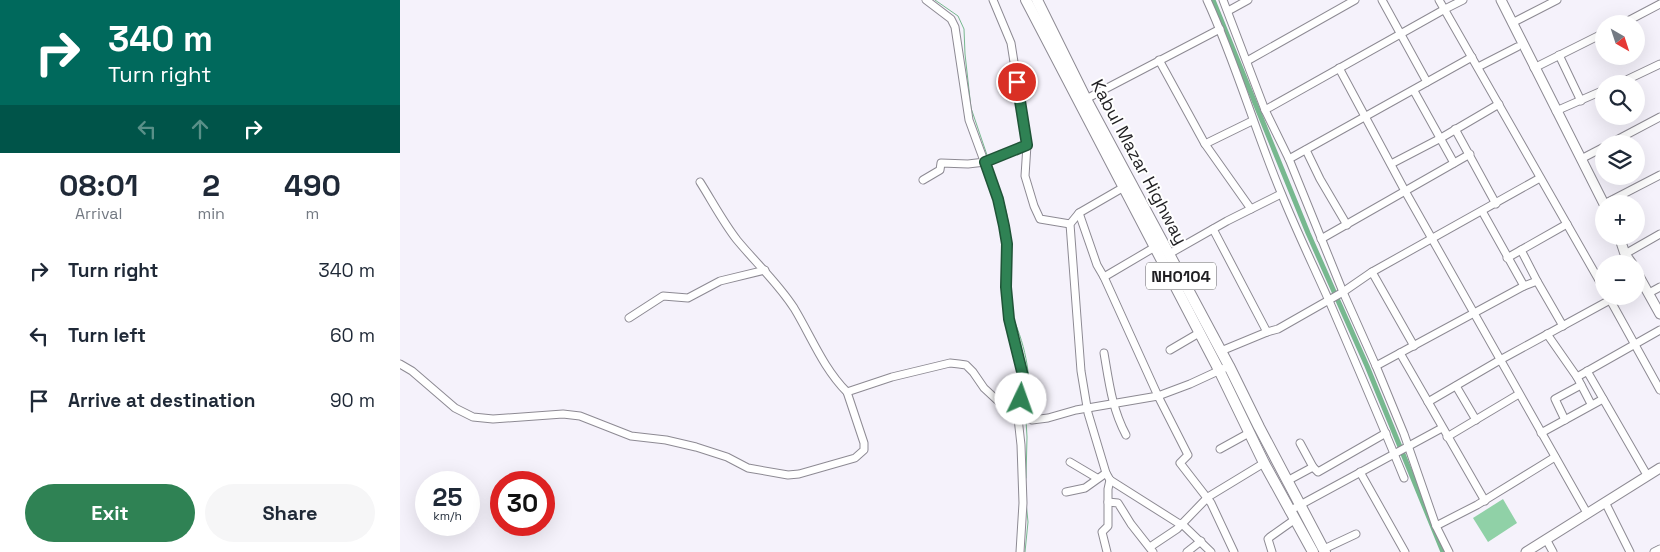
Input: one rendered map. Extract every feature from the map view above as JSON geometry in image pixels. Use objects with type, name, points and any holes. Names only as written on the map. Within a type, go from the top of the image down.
[{"type":"highway","name":"Kabul Mazar Highway","points":[[1026,0],[1219,370],[1264,464],[1313,552]]},
{"type":"highway","name":"Kabul Mazar Highway","points":[[1037,0],[1086,99],[1229,366],[1324,550]]},
{"type":"main road","points":[[1501,0],[1599,195]]},
{"type":"main road","points":[[1622,245],[1625,254]]},
{"type":"main road","points":[[1645,287],[1660,314]]},
{"type":"main road","points":[[1526,552],[1660,468]]},
{"type":"street","points":[[926,0],[951,18],[955,28],[969,120],[988,161],[1002,213],[1007,244],[1006,287],[1009,319],[1024,380],[1021,418],[1023,503],[1020,552]]},
{"type":"street","points":[[993,0],[1011,44],[1027,145],[1026,176],[1034,206],[1040,219],[1070,224]]},
{"type":"street","points":[[1206,0],[1220,29],[1252,121],[1310,263],[1336,296],[1376,366],[1401,451],[1449,552]]},
{"type":"street","points":[[1223,0],[1265,110],[1289,159],[1321,239],[1336,296],[1386,433],[1401,451],[1404,478]]},
{"type":"street","points":[[1228,11],[1248,0]]},
{"type":"street","points":[[1247,61],[1355,0]]},
{"type":"street","points":[[1382,0],[1427,82]]},
{"type":"street","points":[[1439,0],[1595,273]]},
{"type":"street","points":[[1265,110],[1463,0]]},
{"type":"street","points":[[1512,23],[1557,0]]},
{"type":"street","points":[[1639,15],[1659,4]]},
{"type":"street","points":[[1086,99],[1220,29]]},
{"type":"street","points":[[1534,68],[1595,38]]},
{"type":"street","points":[[1478,67],[1517,47]]},
{"type":"street","points":[[1560,55],[1582,101]]},
{"type":"street","points":[[1289,159],[1472,57]]},
{"type":"street","points":[[1160,60],[1205,144],[1251,209]]},
{"type":"street","points":[[1637,75],[1660,64]]},
{"type":"street","points":[[1340,68],[1405,191],[1587,513]]},
{"type":"street","points":[[1414,91],[1454,163]]},
{"type":"street","points":[[1556,111],[1595,94]]},
{"type":"street","points":[[1391,164],[1441,138],[1499,104]]},
{"type":"street","points":[[1626,135],[1660,117]]},
{"type":"street","points":[[1205,144],[1252,121]]},
{"type":"street","points":[[1455,129],[1496,204]]},
{"type":"street","points":[[923,180],[940,170],[941,163],[968,164],[988,161],[1027,145]]},
{"type":"street","points":[[1306,150],[1320,179],[1347,225]]},
{"type":"street","points":[[1581,159],[1595,152]]},
{"type":"street","points":[[1321,239],[1470,154]]},
{"type":"street","points":[[1621,195],[1660,175]]},
{"type":"street","points":[[1221,351],[1278,329],[1336,296],[1372,272],[1540,178]]},
{"type":"street","points":[[400,364],[412,371],[455,408],[473,418],[493,419],[563,414],[580,416],[632,436],[666,440],[696,447],[727,457],[748,468],[788,475],[799,474],[856,458],[864,450],[864,443],[848,392],[836,381],[793,307],[765,270],[737,239],[700,182]]},
{"type":"street","points":[[1124,187],[1078,213],[1070,224],[1081,371],[1087,409],[1106,473],[1110,480],[1182,524],[1211,552]]},
{"type":"street","points":[[1169,254],[1281,194]]},
{"type":"street","points":[[1482,211],[1524,286]]},
{"type":"street","points":[[1078,213],[1097,265],[1104,276],[1158,396],[1188,455],[1180,463],[1208,497],[1234,552]]},
{"type":"street","points":[[1507,258],[1567,224]]},
{"type":"street","points":[[1213,229],[1267,332]]},
{"type":"street","points":[[1625,254],[1660,234]]},
{"type":"street","points":[[1104,276],[1155,247]]},
{"type":"street","points":[[1521,250],[1564,326]]},
{"type":"street","points":[[629,318],[663,296],[688,298],[720,281],[765,270]]},
{"type":"street","points":[[1372,272],[1414,346]]},
{"type":"street","points":[[1376,366],[1537,280]]},
{"type":"street","points":[[1649,293],[1660,287]]},
{"type":"street","points":[[1428,402],[1598,305]]},
{"type":"street","points":[[1613,305],[1660,390]]},
{"type":"street","points":[[1577,377],[1660,330]]},
{"type":"street","points":[[1170,350],[1199,333]]},
{"type":"street","points":[[1548,334],[1577,377],[1591,404]]},
{"type":"street","points":[[1104,353],[1117,420],[1126,435]]},
{"type":"street","points":[[1400,353],[1485,500]]},
{"type":"street","points":[[848,392],[892,377],[950,362],[966,366],[998,402],[1021,418],[1032,420],[1048,418],[1076,410],[1158,396],[1229,366]]},
{"type":"street","points":[[1587,371],[1647,475]]},
{"type":"street","points":[[1565,420],[1554,399],[1581,384]]},
{"type":"street","points":[[1456,386],[1476,420]]},
{"type":"street","points":[[1447,437],[1519,394]]},
{"type":"street","points":[[1541,433],[1603,399]]},
{"type":"street","points":[[1289,511],[1442,428]]},
{"type":"street","points":[[1220,449],[1249,433]]},
{"type":"street","points":[[1300,443],[1313,467],[1316,471],[1320,471],[1386,433]]},
{"type":"street","points":[[1436,526],[1485,500],[1555,457]]},
{"type":"street","points":[[1070,462],[1096,478]]},
{"type":"street","points":[[1108,502],[1118,503],[1151,550],[1182,524],[1208,497],[1264,464]]},
{"type":"street","points":[[1287,481],[1313,467]]},
{"type":"street","points":[[1360,472],[1405,552]]},
{"type":"street","points":[[1066,492],[1085,488],[1096,478],[1106,473]]},
{"type":"street","points":[[1107,552],[1102,532],[1108,526],[1108,489],[1110,480]]},
{"type":"street","points":[[1605,502],[1630,552]]},
{"type":"street","points":[[1272,552],[1268,539],[1294,520]]},
{"type":"street","points":[[1324,550],[1356,534]]},
{"type":"street","points":[[1546,539],[1553,552]]},
{"type":"street","points":[[1187,552],[1201,542]]},
{"type":"street","points":[[1654,552],[1660,549]]},
{"type":"green space","points":[[1503,499],[1517,523],[1488,542],[1473,518]]},
{"type":"waterway","points":[[935,0],[958,16],[964,29],[971,108],[988,158]]},
{"type":"waterway","points":[[1213,0],[1308,233],[1367,366],[1443,552]]},
{"type":"waterway","points":[[990,164],[1006,212],[1010,242]]},
{"type":"waterway","points":[[1013,318],[1022,341],[1029,377],[1027,414]]},
{"type":"waterway","points":[[1026,420],[1026,478]]},
{"type":"waterway","points":[[1025,552],[1028,522],[1026,502]]},
{"type":"route","points":[[1017,82],[1027,145],[985,162],[1002,213],[1007,244],[1006,287],[1009,319],[1024,380],[1021,399]]}]
